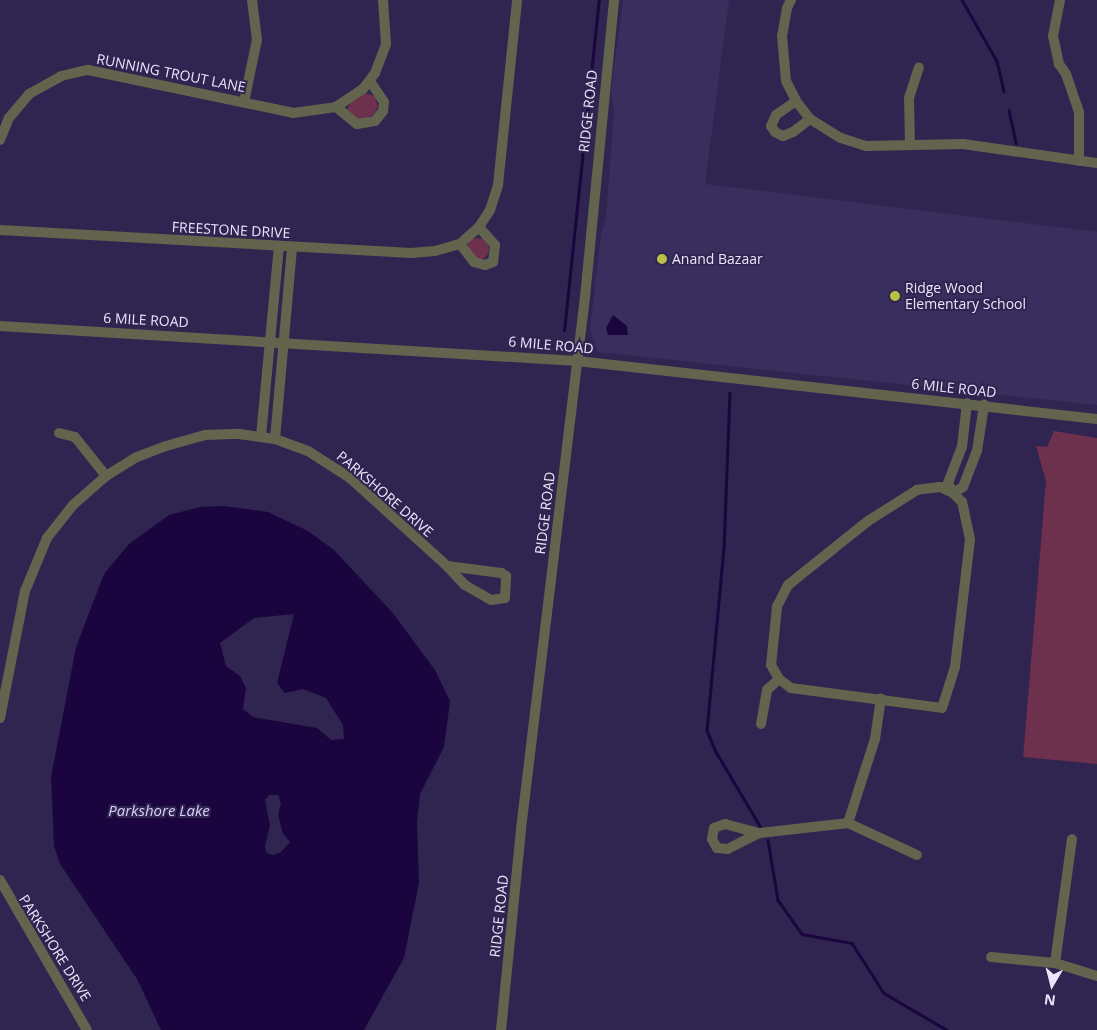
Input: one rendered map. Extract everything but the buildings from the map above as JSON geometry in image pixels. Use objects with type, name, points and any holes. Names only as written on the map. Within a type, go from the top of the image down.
[{"type":"street","points":[[244,102],[257,40],[252,0]]},
{"type":"street","name":"RUNNING TROUT LANE","points":[[0,140],[9,118],[29,94],[53,79],[79,72],[107,72],[300,114],[336,107],[370,81],[386,44],[383,0]]},
{"type":"street","name":"FREESTONE DRIVE","points":[[0,230],[411,253],[435,251],[460,244],[479,227],[490,210],[498,185],[517,0]]},
{"type":"street","name":"RIDGE ROAD","points":[[501,1030],[521,829],[577,360],[614,0]]},
{"type":"street","points":[[791,0],[784,21],[782,53],[786,81],[796,102],[810,118],[841,138],[866,146],[963,144],[1097,162]]},
{"type":"street","points":[[1060,0],[1052,36],[1054,49],[1079,112],[1080,161]]},
{"type":"street","points":[[910,145],[909,98],[919,68]]},
{"type":"street","points":[[336,107],[357,124],[375,121],[381,115],[384,102],[370,81]]},
{"type":"street","points":[[796,102],[776,116],[771,126],[774,132],[782,136],[793,132],[810,118]]},
{"type":"street","points":[[460,244],[474,262],[485,265],[492,262],[495,245],[479,227]]},
{"type":"street","points":[[261,436],[270,341],[274,324],[279,246]]},
{"type":"street","points":[[275,439],[292,247]]},
{"type":"street","name":"6 MILE ROAD","points":[[0,326],[577,360],[1097,419]]},
{"type":"street","points":[[953,493],[940,487],[917,490],[868,521],[788,585],[777,607],[771,664],[779,679],[791,688],[881,698],[942,708],[955,667],[970,539],[962,502],[953,493],[948,483],[962,447],[967,403]]},
{"type":"street","points":[[953,493],[963,487],[977,451],[984,405]]},
{"type":"street","points":[[59,433],[76,437],[106,476]]},
{"type":"street","name":"PARKSHORE DRIVE","points":[[0,718],[21,604],[34,566],[61,520],[80,497],[106,476],[137,457],[193,438],[228,434],[261,436],[308,451],[338,468],[447,566],[465,585],[491,600],[505,598],[506,576],[501,573],[447,566]]},
{"type":"street","points":[[761,724],[768,690],[779,679]]},
{"type":"street","points":[[848,823],[875,739],[881,698]]},
{"type":"street","points":[[758,833],[848,823],[918,855]]},
{"type":"street","points":[[1055,962],[1072,839]]},
{"type":"street","name":"PARKSHORE DRIVE","points":[[0,880],[87,1030]]},
{"type":"street","points":[[991,957],[1055,962],[1097,976]]},
{"type":"shaded area","name":"Ridge Wood Elementary School","points":[[623,0],[729,0],[705,184],[1097,232],[1097,405],[598,352],[590,329],[601,235],[606,218],[614,113],[611,91]]},
{"type":"shaded area","points":[[364,93],[375,96],[378,107],[373,115],[359,121],[347,110],[350,103]]},
{"type":"shaded area","points":[[474,238],[482,238],[489,245],[489,253],[482,260],[474,260],[467,253],[467,245]]},
{"type":"shaded area","points":[[1054,431],[1097,438],[1097,764],[1023,757],[1046,481],[1036,446],[1047,447]]},
{"type":"water","points":[[613,315],[627,326],[628,335],[608,335],[606,328]]},
{"type":"water","name":"Parkshore Lake","points":[[224,506],[268,512],[308,531],[334,550],[392,612],[435,670],[450,701],[444,747],[420,794],[417,822],[419,883],[404,958],[364,1030],[161,1030],[137,979],[60,864],[54,846],[51,777],[76,647],[104,574],[129,544],[169,515],[200,507]],"holes":[[[294,614],[277,683],[285,693],[303,689],[326,698],[343,725],[344,739],[331,740],[317,728],[253,717],[243,709],[246,688],[240,676],[226,666],[220,643],[254,618]],[[269,795],[278,795],[281,803],[278,815],[283,834],[290,842],[281,852],[273,855],[267,853],[265,847],[270,825],[265,800]]]},
{"type":"waterway","points":[[564,331],[599,0]]},
{"type":"waterway","points":[[962,0],[997,61],[1004,91]]},
{"type":"waterway","points":[[1009,110],[1016,143]]},
{"type":"waterway","points":[[730,393],[724,548],[707,730],[715,750],[762,829]]},
{"type":"waterway","points":[[768,840],[778,900],[802,934],[852,943],[884,993],[947,1030]]},
{"type":"place","name":"Anand Bazaar","points":[[662,259]]},
{"type":"place","name":"Ridge Wood Elementary School","points":[[895,296]]}]
